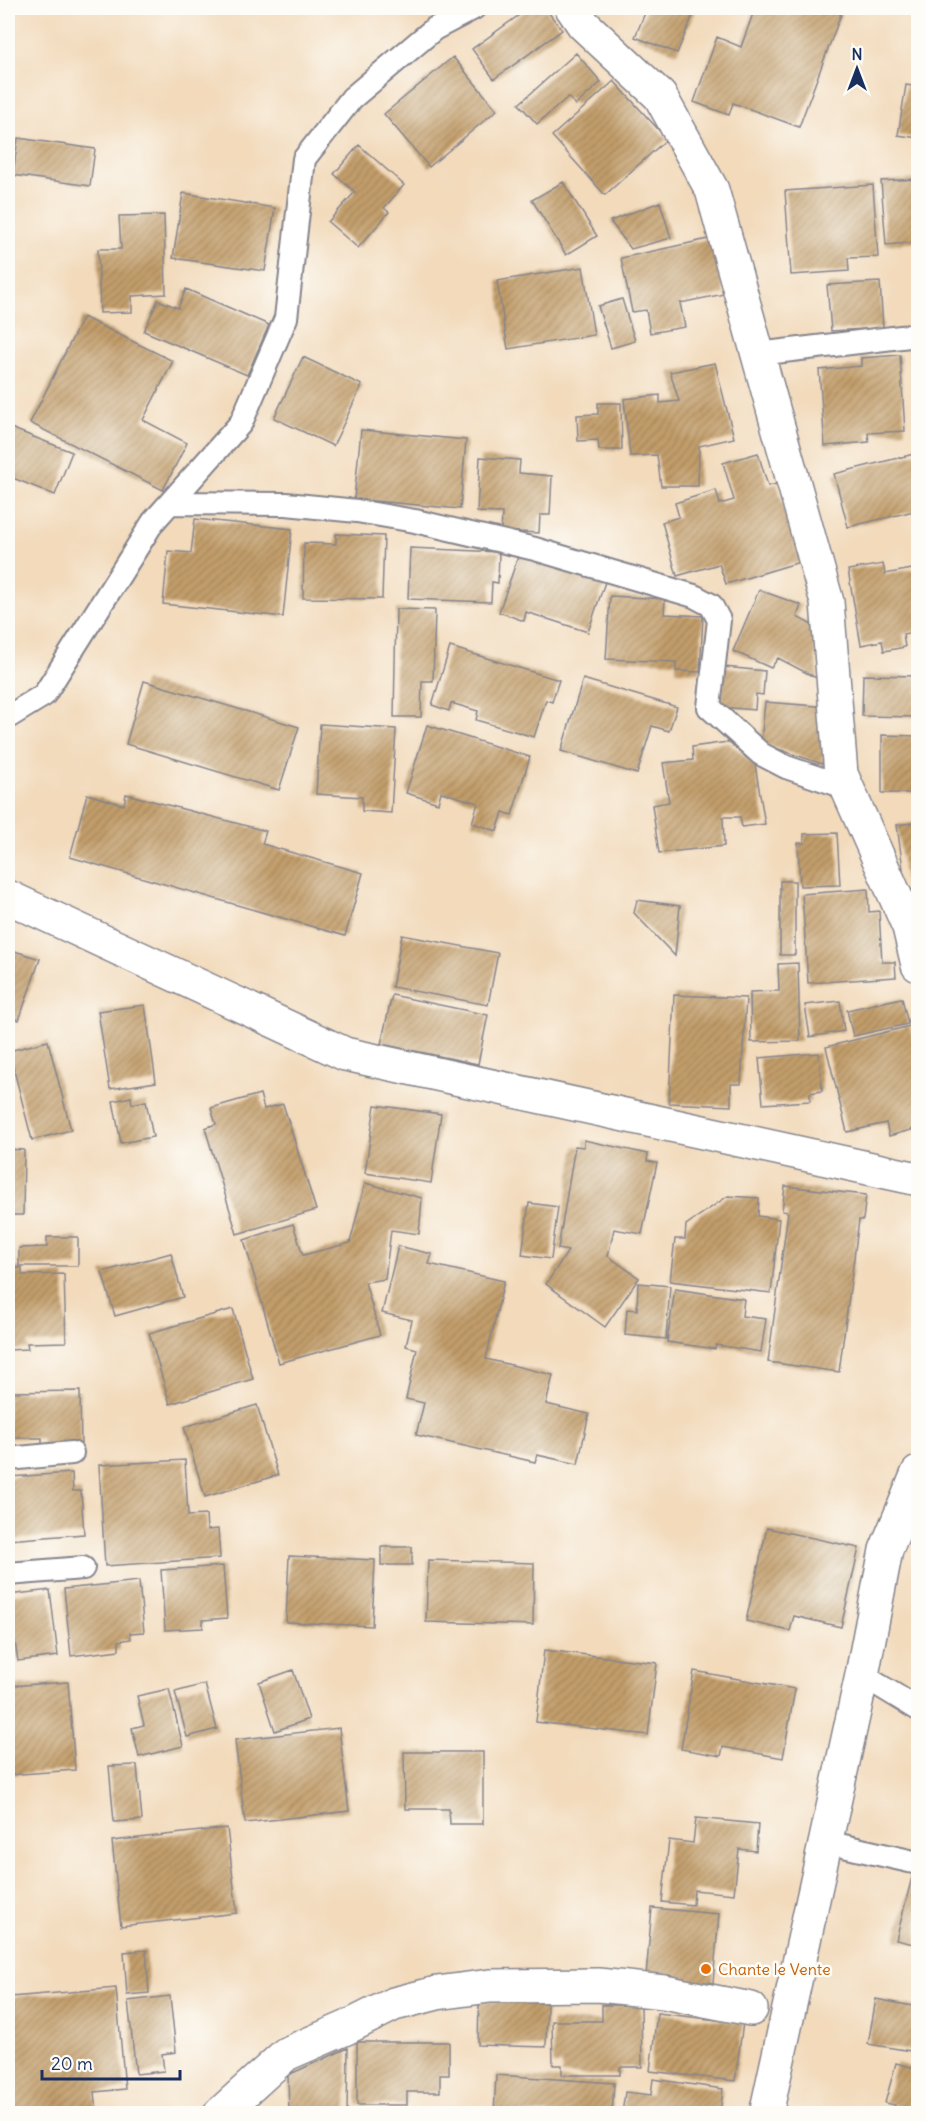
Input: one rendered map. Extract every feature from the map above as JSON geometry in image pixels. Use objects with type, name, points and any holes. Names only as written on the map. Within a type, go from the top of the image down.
[{"type":"street","points":[[572,8],[583,24],[660,96],[712,190],[827,602],[841,774],[845,787],[909,902],[909,927],[918,965]]},
{"type":"street","points":[[8,897],[345,1054],[918,1179]]},
{"type":"street","points":[[766,2114],[862,1675],[886,1550],[918,1473]]},
{"type":"street","points":[[220,2114],[286,2054],[394,2004],[437,1993],[490,1986],[598,1985],[664,1992],[752,2009]]},
{"type":"lane","points":[[8,717],[44,695],[153,522],[241,423],[286,318],[304,159],[352,98],[434,29],[474,8]]},
{"type":"lane","points":[[758,354],[918,334]]},
{"type":"lane","points":[[170,502],[286,504],[357,511],[415,521],[536,549],[694,596],[711,605],[719,620],[709,707],[762,754],[786,767],[845,787]]},
{"type":"lane","points":[[8,1459],[72,1453]]},
{"type":"lane","points":[[8,1574],[84,1568]]},
{"type":"lane","points":[[862,1675],[918,1709]]},
{"type":"lane","points":[[825,1842],[918,1863]]},
{"type":"building","points":[[529,8],[545,8],[562,30],[494,79],[472,49]]},
{"type":"building","points":[[647,8],[696,8],[677,53],[635,37]]},
{"type":"building","points":[[755,8],[825,8],[841,14],[799,127],[733,103],[729,115],[694,102],[717,37],[741,47]]},
{"type":"building","points":[[576,53],[601,82],[576,105],[568,97],[537,124],[519,104]]},
{"type":"building","points":[[453,57],[497,110],[429,167],[384,114]]},
{"type":"building","points":[[614,81],[667,139],[605,195],[552,136]]},
{"type":"building","points":[[906,85],[918,87],[918,138],[898,135]]},
{"type":"building","points":[[18,138],[95,149],[90,186],[13,175]]},
{"type":"building","points":[[359,145],[404,185],[384,208],[389,212],[358,248],[328,222],[355,192],[334,174]]},
{"type":"building","points":[[918,179],[918,242],[886,245],[881,181]]},
{"type":"building","points":[[563,182],[597,236],[566,255],[532,200]]},
{"type":"building","points":[[873,185],[878,257],[848,258],[849,271],[791,275],[785,191]]},
{"type":"building","points":[[183,193],[275,208],[265,271],[173,258]]},
{"type":"building","points":[[660,202],[671,238],[631,249],[610,221]]},
{"type":"building","points":[[164,215],[166,294],[132,296],[132,312],[100,313],[98,249],[121,249],[119,216]]},
{"type":"building","points":[[713,238],[724,294],[680,303],[685,327],[650,333],[646,310],[632,312],[621,258]]},
{"type":"building","points":[[583,267],[594,335],[508,349],[497,281]]},
{"type":"building","points":[[880,282],[883,328],[831,331],[827,285]]},
{"type":"building","points":[[186,289],[269,325],[247,375],[144,331],[158,300],[178,308]]},
{"type":"building","points":[[622,299],[635,341],[611,348],[598,306]]},
{"type":"building","points":[[83,317],[173,361],[143,420],[187,443],[163,490],[30,423]]},
{"type":"building","points":[[900,355],[905,431],[868,433],[869,442],[825,446],[819,370],[861,366],[861,358]]},
{"type":"building","points":[[303,357],[362,385],[333,446],[274,418]]},
{"type":"building","points":[[715,363],[734,438],[699,446],[698,486],[661,486],[657,455],[630,456],[624,399],[660,395],[660,403],[679,401],[670,372]]},
{"type":"building","points":[[913,374],[918,374],[918,407],[917,407]]},
{"type":"building","points":[[598,403],[621,403],[622,450],[599,450],[598,440],[578,441],[577,415],[598,414]]},
{"type":"building","points":[[8,427],[72,452],[55,495],[8,476]]},
{"type":"building","points":[[361,430],[466,440],[460,509],[354,499]]},
{"type":"building","points":[[758,453],[768,486],[777,484],[800,562],[726,584],[719,564],[677,576],[662,522],[679,517],[675,503],[716,490],[720,504],[734,500],[723,463]]},
{"type":"building","points":[[918,453],[918,510],[848,527],[834,474]]},
{"type":"building","points":[[480,457],[520,460],[519,473],[552,476],[550,515],[540,515],[539,533],[501,531],[502,513],[477,512]]},
{"type":"building","points":[[195,519],[292,529],[283,617],[163,604],[168,551],[191,553]]},
{"type":"building","points":[[336,534],[384,536],[382,599],[303,598],[304,543],[336,544]]},
{"type":"building","points":[[410,548],[499,552],[498,583],[492,582],[491,602],[408,599]]},
{"type":"building","points":[[519,554],[605,582],[588,632],[526,612],[524,621],[499,612]]},
{"type":"building","points":[[883,564],[885,574],[918,568],[918,631],[903,634],[905,647],[884,651],[882,641],[861,645],[848,570]]},
{"type":"building","points":[[759,590],[801,605],[797,617],[812,625],[818,679],[778,658],[771,668],[733,651]]},
{"type":"building","points":[[610,596],[665,599],[664,614],[703,616],[700,672],[676,671],[676,662],[606,659]]},
{"type":"building","points":[[396,609],[435,610],[433,681],[422,681],[421,717],[394,717]]},
{"type":"building","points":[[450,647],[559,680],[552,702],[546,700],[534,737],[476,720],[478,711],[451,703],[449,711],[432,705]]},
{"type":"building","points":[[724,667],[765,671],[763,695],[756,694],[755,710],[721,707]]},
{"type":"building","points":[[863,675],[918,676],[918,717],[862,716]]},
{"type":"building","points":[[583,679],[677,707],[669,731],[652,726],[637,774],[561,751]]},
{"type":"building","points":[[144,681],[299,727],[279,790],[126,744]]},
{"type":"building","points":[[765,702],[829,707],[822,764],[761,743]]},
{"type":"building","points":[[320,724],[396,729],[391,813],[362,811],[362,797],[316,794]]},
{"type":"building","points":[[427,725],[530,757],[512,815],[503,812],[497,831],[472,823],[478,803],[441,792],[438,803],[406,793]]},
{"type":"building","points":[[882,735],[918,736],[918,793],[882,793]]},
{"type":"building","points":[[728,742],[755,765],[765,824],[742,827],[740,817],[723,817],[724,846],[659,853],[652,805],[669,802],[663,763],[693,760],[692,747]]},
{"type":"building","points":[[87,794],[124,805],[126,794],[266,831],[262,844],[363,873],[345,936],[70,857]]},
{"type":"building","points":[[918,822],[918,889],[906,891],[897,825]]},
{"type":"building","points":[[837,833],[840,885],[800,886],[798,843],[804,843],[804,834]]},
{"type":"building","points":[[780,881],[795,881],[795,955],[780,955]]},
{"type":"building","points":[[868,889],[869,912],[879,911],[882,962],[895,962],[896,977],[808,983],[802,894]]},
{"type":"building","points":[[637,900],[680,906],[675,956],[634,913]]},
{"type":"building","points":[[402,935],[498,953],[488,1005],[392,987]]},
{"type":"building","points":[[8,949],[40,959],[19,1020],[8,1016]]},
{"type":"building","points":[[798,963],[800,1041],[751,1042],[750,992],[779,991],[778,964]]},
{"type":"building","points":[[392,995],[488,1015],[478,1064],[381,1044]]},
{"type":"building","points":[[674,995],[746,998],[741,1084],[731,1084],[731,1106],[669,1103]]},
{"type":"building","points":[[902,998],[908,1024],[853,1036],[847,1010]]},
{"type":"building","points":[[840,1001],[844,1031],[810,1037],[805,1005]]},
{"type":"building","points":[[145,1005],[156,1082],[110,1089],[98,1011]]},
{"type":"building","points":[[910,1026],[918,1061],[918,1128],[889,1136],[886,1123],[847,1132],[826,1047]]},
{"type":"building","points":[[48,1041],[71,1130],[32,1140],[9,1051]]},
{"type":"building","points":[[819,1053],[822,1091],[810,1093],[810,1101],[763,1104],[759,1058]]},
{"type":"building","points":[[260,1094],[264,1109],[283,1104],[316,1210],[237,1234],[205,1128],[216,1124],[211,1108]]},
{"type":"building","points":[[131,1097],[132,1104],[146,1101],[153,1137],[121,1143],[113,1101]]},
{"type":"building","points":[[375,1105],[441,1114],[431,1183],[365,1173]]},
{"type":"building","points":[[584,1140],[648,1154],[647,1161],[657,1163],[642,1234],[614,1229],[608,1256],[639,1278],[605,1327],[546,1284],[568,1251],[558,1249],[575,1146],[584,1147]]},
{"type":"building","points":[[8,1149],[24,1150],[23,1215],[8,1215]]},
{"type":"building","points":[[365,1183],[422,1198],[419,1234],[391,1230],[385,1279],[365,1282],[380,1335],[279,1363],[244,1240],[293,1224],[303,1255],[350,1243]]},
{"type":"building","points":[[785,1186],[866,1195],[863,1220],[859,1220],[839,1372],[768,1362],[788,1212],[782,1211]]},
{"type":"building","points":[[728,1196],[759,1198],[758,1216],[779,1219],[771,1293],[670,1281],[675,1239],[685,1239],[686,1225]]},
{"type":"building","points":[[529,1203],[558,1207],[551,1259],[522,1255]]},
{"type":"building","points":[[47,1237],[78,1237],[78,1266],[19,1266],[19,1248],[47,1247]]},
{"type":"building","points":[[398,1246],[432,1254],[429,1264],[504,1281],[486,1359],[553,1375],[546,1404],[589,1414],[578,1464],[537,1455],[535,1462],[416,1435],[424,1403],[406,1399],[417,1349],[406,1346],[412,1320],[382,1313]]},
{"type":"building","points":[[171,1253],[183,1297],[115,1316],[102,1272]]},
{"type":"building","points":[[8,1268],[22,1268],[22,1275],[64,1274],[66,1342],[27,1343],[28,1349],[8,1350]]},
{"type":"building","points":[[638,1283],[670,1286],[666,1339],[625,1335],[627,1309],[637,1310]]},
{"type":"building","points":[[675,1289],[744,1299],[742,1316],[766,1319],[761,1352],[716,1345],[715,1349],[667,1342]]},
{"type":"building","points":[[233,1309],[253,1379],[170,1404],[149,1333]]},
{"type":"building","points":[[80,1391],[81,1447],[42,1448],[42,1438],[8,1438],[8,1392]]},
{"type":"building","points":[[257,1405],[278,1475],[205,1497],[184,1427]]},
{"type":"building","points":[[185,1460],[188,1516],[206,1515],[207,1530],[218,1529],[220,1558],[105,1566],[99,1465]]},
{"type":"building","points":[[72,1473],[73,1491],[81,1491],[84,1534],[8,1540],[8,1477]]},
{"type":"building","points":[[767,1528],[859,1548],[841,1627],[794,1616],[790,1631],[746,1621]]},
{"type":"building","points":[[381,1547],[412,1547],[412,1565],[381,1565]]},
{"type":"building","points":[[289,1556],[375,1560],[372,1626],[286,1622]]},
{"type":"building","points":[[428,1560],[534,1563],[533,1625],[426,1622]]},
{"type":"building","points":[[223,1566],[227,1618],[203,1620],[203,1628],[165,1630],[161,1570]]},
{"type":"building","points":[[139,1581],[144,1632],[130,1633],[131,1639],[119,1641],[119,1650],[71,1656],[64,1589]]},
{"type":"building","points":[[50,1590],[58,1656],[18,1661],[15,1642],[8,1643],[8,1595]]},
{"type":"building","points":[[544,1650],[657,1663],[648,1735],[536,1722]]},
{"type":"building","points":[[293,1670],[309,1719],[275,1731],[259,1682]]},
{"type":"building","points":[[694,1671],[795,1689],[783,1758],[723,1747],[721,1756],[681,1749]]},
{"type":"building","points":[[68,1682],[75,1770],[8,1775],[8,1686]]},
{"type":"building","points":[[205,1684],[217,1729],[187,1737],[175,1692]]},
{"type":"building","points":[[169,1689],[183,1746],[139,1757],[132,1728],[144,1725],[137,1696]]},
{"type":"building","points":[[339,1728],[349,1811],[245,1823],[235,1740]]},
{"type":"building","points":[[404,1752],[483,1752],[483,1824],[450,1824],[449,1809],[405,1809]]},
{"type":"building","points":[[137,1765],[142,1820],[114,1822],[109,1766]]},
{"type":"building","points":[[696,1818],[758,1824],[756,1851],[739,1849],[734,1894],[694,1890],[693,1905],[662,1902],[669,1840],[693,1843]]},
{"type":"building","points":[[227,1828],[237,1913],[121,1926],[112,1841]]},
{"type":"building","points":[[912,1877],[918,1879],[918,1945],[896,1940]]},
{"type":"building","points":[[652,1908],[719,1914],[713,1983],[646,1976]]},
{"type":"building","points":[[146,1950],[149,1993],[127,1995],[124,1952]]},
{"type":"building","points":[[116,1988],[125,2089],[95,2092],[97,2114],[8,2114],[8,2008],[13,2008],[11,1997]]},
{"type":"building","points":[[170,1996],[176,2052],[162,2054],[164,2071],[136,2074],[128,2001]]},
{"type":"building","points":[[876,1999],[918,2007],[917,2052],[868,2044]]},
{"type":"building","points":[[479,2001],[547,2003],[546,2047],[478,2045]]},
{"type":"building","points":[[602,2005],[641,2005],[642,2067],[620,2067],[620,2075],[562,2075],[562,2065],[553,2065],[552,2021],[602,2021]]},
{"type":"building","points":[[657,2013],[743,2023],[735,2081],[650,2071]]},
{"type":"building","points":[[357,2042],[449,2042],[449,2075],[440,2075],[440,2092],[407,2092],[407,2105],[357,2105]]},
{"type":"building","points":[[348,2048],[347,2114],[289,2114],[288,2075]]},
{"type":"building","points":[[896,2063],[918,2069],[918,2114],[893,2114],[895,2105],[885,2103]]},
{"type":"building","points":[[496,2075],[614,2083],[612,2114],[494,2114]]},
{"type":"building","points":[[653,2079],[723,2089],[720,2114],[622,2114],[625,2092],[651,2095]]},
{"type":"place","name":"Chante le Vente","points":[[706,1969]]}]
